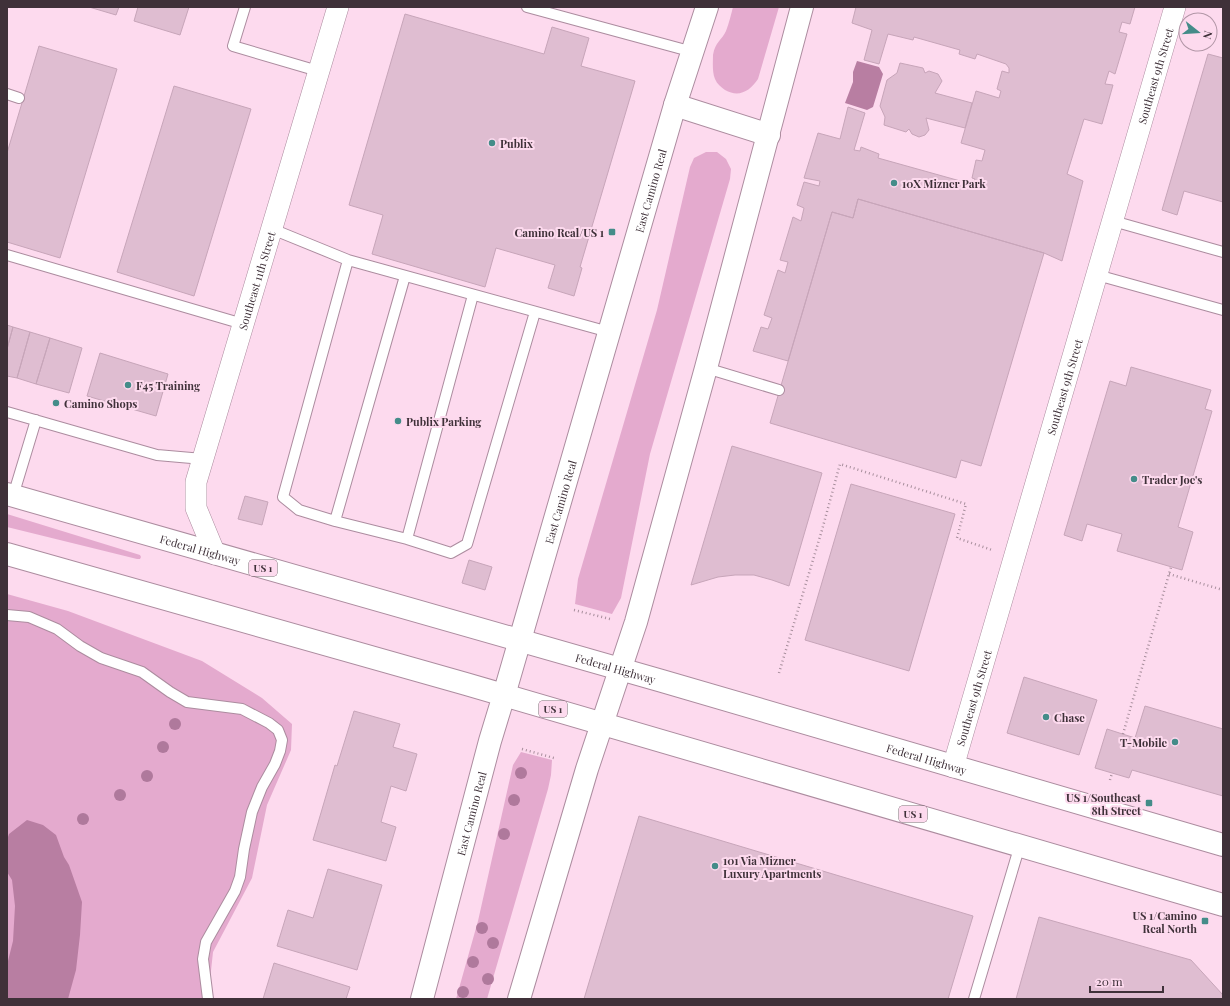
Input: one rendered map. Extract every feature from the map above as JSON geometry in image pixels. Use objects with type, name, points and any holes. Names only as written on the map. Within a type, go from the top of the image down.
[{"type":"main road","name":"East Camino Real","points":[[422,999],[490,741],[675,105],[708,7]]},
{"type":"main road","points":[[519,999],[587,769],[636,622],[769,135],[802,7]]},
{"type":"main road","points":[[675,105],[769,135]]},
{"type":"main road","name":"Federal Highway","points":[[10,495],[620,669],[1223,845]]},
{"type":"main road","name":"US 1","points":[[7,554],[504,695],[1223,905]]},
{"type":"street","name":"Southeast 11th Street","points":[[215,554],[196,508],[196,482],[338,7]]},
{"type":"street","name":"Southeast 9th Street","points":[[953,767],[1098,275],[1175,7]]},
{"type":"lane","points":[[245,7],[233,46],[318,71]]},
{"type":"lane","points":[[527,7],[693,52]]},
{"type":"lane","points":[[7,94],[19,98]]},
{"type":"lane","points":[[1113,220],[1223,252]]},
{"type":"lane","points":[[272,229],[348,260],[608,332]]},
{"type":"lane","points":[[7,255],[243,324]]},
{"type":"lane","points":[[348,260],[283,498],[299,510],[334,521],[407,539],[451,552],[467,544],[535,312]]},
{"type":"lane","points":[[1098,275],[1223,310]]},
{"type":"lane","points":[[334,521],[405,276]]},
{"type":"lane","points":[[407,539],[473,295]]},
{"type":"lane","points":[[706,368],[779,390]]},
{"type":"lane","points":[[7,412],[157,455],[203,458]]},
{"type":"lane","points":[[10,495],[36,420]]},
{"type":"lane","points":[[7,615],[29,617],[57,629],[80,646],[102,658],[142,672],[187,702],[242,709],[269,723],[278,730],[282,740],[280,751],[275,764],[262,787],[252,812],[240,877],[235,891],[206,942],[203,959],[208,999]]},
{"type":"lane","points":[[974,999],[1020,845]]},
{"type":"path","points":[[778,673],[822,530],[840,464],[966,504],[957,538],[1014,558]]},
{"type":"path","points":[[1123,734],[1171,567]]},
{"type":"path","points":[[1169,574],[1223,590]]},
{"type":"path","points":[[574,610],[610,619]]},
{"type":"path","points":[[522,749],[554,758]]},
{"type":"path","points":[[1110,780],[1112,773]]},
{"type":"shaded area","points":[[733,7],[779,7],[758,79],[748,90],[739,93],[730,92],[721,87],[715,79],[713,70],[714,51],[726,31]]},
{"type":"shaded area","points":[[857,61],[879,67],[883,74],[873,107],[867,110],[845,103],[853,82],[853,72]]},
{"type":"shaded area","points":[[706,152],[717,152],[726,159],[731,169],[730,179],[650,454],[621,598],[612,614],[575,604],[578,579],[657,310],[690,167],[694,158]]},
{"type":"shaded area","points":[[7,514],[140,555],[141,557],[140,559],[137,559],[7,527]]},
{"type":"shaded area","points":[[7,594],[68,611],[202,661],[262,698],[292,724],[291,750],[267,805],[252,878],[213,952],[208,999],[7,999]]},
{"type":"shaded area","points":[[521,752],[552,760],[548,789],[487,999],[456,999],[478,921],[513,765]]},
{"type":"shaded area","points":[[27,820],[43,825],[56,835],[64,857],[69,865],[82,902],[76,970],[68,999],[7,999],[7,965],[13,941],[15,906],[12,880],[7,872],[7,840],[9,834]]},
{"type":"building","points":[[89,7],[119,7],[116,15]]},
{"type":"building","points":[[138,7],[189,7],[180,35],[134,21]]},
{"type":"building","name":"10X Mizner Park","points":[[856,7],[1135,7],[1130,24],[1122,22],[1119,32],[1127,34],[1115,74],[1109,71],[1105,84],[1113,85],[1102,124],[1084,119],[1067,174],[1083,181],[1062,261],[1044,253],[858,199],[853,218],[832,212],[788,361],[753,351],[761,327],[768,329],[772,318],[764,315],[778,270],[785,273],[788,262],[780,260],[793,217],[801,221],[804,208],[797,205],[804,182],[819,186],[820,181],[804,178],[818,133],[840,139],[848,107],[865,113],[854,150],[860,151],[861,147],[879,154],[878,158],[971,184],[975,179],[972,178],[976,160],[982,161],[985,150],[961,143],[976,91],[999,98],[1001,91],[997,89],[1002,71],[1009,73],[1009,68],[1006,64],[977,54],[975,59],[959,54],[960,50],[914,37],[913,40],[888,34],[879,64],[864,60],[872,30],[852,23]]},
{"type":"building","name":"Publix","points":[[405,14],[544,54],[552,27],[589,38],[581,66],[635,81],[580,267],[582,268],[574,296],[548,288],[555,265],[496,248],[485,287],[372,254],[383,215],[349,205]]},
{"type":"building","points":[[39,46],[117,69],[60,258],[7,242],[7,153]]},
{"type":"building","points":[[1208,54],[1223,58],[1223,202],[1184,191],[1177,215],[1162,210]]},
{"type":"building","points":[[900,63],[923,68],[925,73],[929,71],[938,74],[942,81],[935,93],[972,103],[965,128],[926,118],[929,130],[925,135],[919,137],[912,134],[909,129],[906,132],[884,125],[885,117],[880,106],[887,80],[897,73]]},
{"type":"building","points":[[174,86],[251,109],[194,296],[117,272]]},
{"type":"building","points":[[858,199],[1044,253],[981,466],[961,460],[956,478],[770,423],[832,212],[853,218]]},
{"type":"building","points":[[7,325],[13,327],[7,349]]},
{"type":"building","points":[[13,327],[30,332],[17,378],[7,376],[7,349]]},
{"type":"building","points":[[30,332],[50,338],[36,384],[17,378]]},
{"type":"building","points":[[50,338],[82,348],[69,393],[36,384]]},
{"type":"building","name":"F45 Training","points":[[100,353],[168,374],[156,416],[87,396]]},
{"type":"building","points":[[1131,367],[1211,390],[1205,409],[1212,411],[1178,527],[1193,532],[1182,570],[1117,551],[1122,534],[1087,524],[1082,541],[1064,535],[1110,381],[1126,386]]},
{"type":"building","points":[[732,446],[822,473],[789,586],[754,575],[718,577],[691,585]]},
{"type":"building","points":[[851,484],[955,514],[909,671],[805,640]]},
{"type":"building","points":[[245,496],[268,502],[262,525],[238,519]]},
{"type":"building","points":[[469,560],[492,567],[485,590],[462,583]]},
{"type":"building","points":[[1024,677],[1097,700],[1079,755],[1007,733]]},
{"type":"building","points":[[1145,706],[1223,729],[1223,796],[1132,770],[1129,778],[1095,768],[1107,729],[1135,738]]},
{"type":"building","points":[[354,711],[400,724],[393,747],[417,754],[406,791],[391,786],[381,822],[396,827],[386,861],[313,840],[335,765],[337,766]]},
{"type":"building","name":"101 Via Mizner Luxury Apartments","points":[[639,816],[973,916],[948,999],[584,999]]},
{"type":"building","points":[[328,869],[382,885],[357,970],[277,946],[288,910],[313,918]]},
{"type":"building","points":[[1039,917],[1191,960],[1223,995],[1223,999],[1016,999]]},
{"type":"building","points":[[274,963],[350,987],[346,999],[263,999]]},
{"type":"place","name":"Publix","points":[[492,143]]},
{"type":"place","name":"10X Mizner Park","points":[[894,183]]},
{"type":"place","name":"Camino Real/US 1","points":[[612,232]]},
{"type":"place","name":"F45 Training","points":[[128,385]]},
{"type":"place","name":"Camino Shops","points":[[56,403]]},
{"type":"place","name":"Publix Parking","points":[[398,421]]},
{"type":"place","name":"Trader Joe's","points":[[1134,479]]},
{"type":"place","name":"Chase","points":[[1046,717]]},
{"type":"place","name":"T-Mobile","points":[[1175,742]]},
{"type":"place","name":"US 1/Southeast 8th Street","points":[[1149,803]]},
{"type":"place","name":"101 Via Mizner Luxury Apartments","points":[[715,866]]},
{"type":"place","name":"US 1/Camino Real North","points":[[1205,921]]}]
